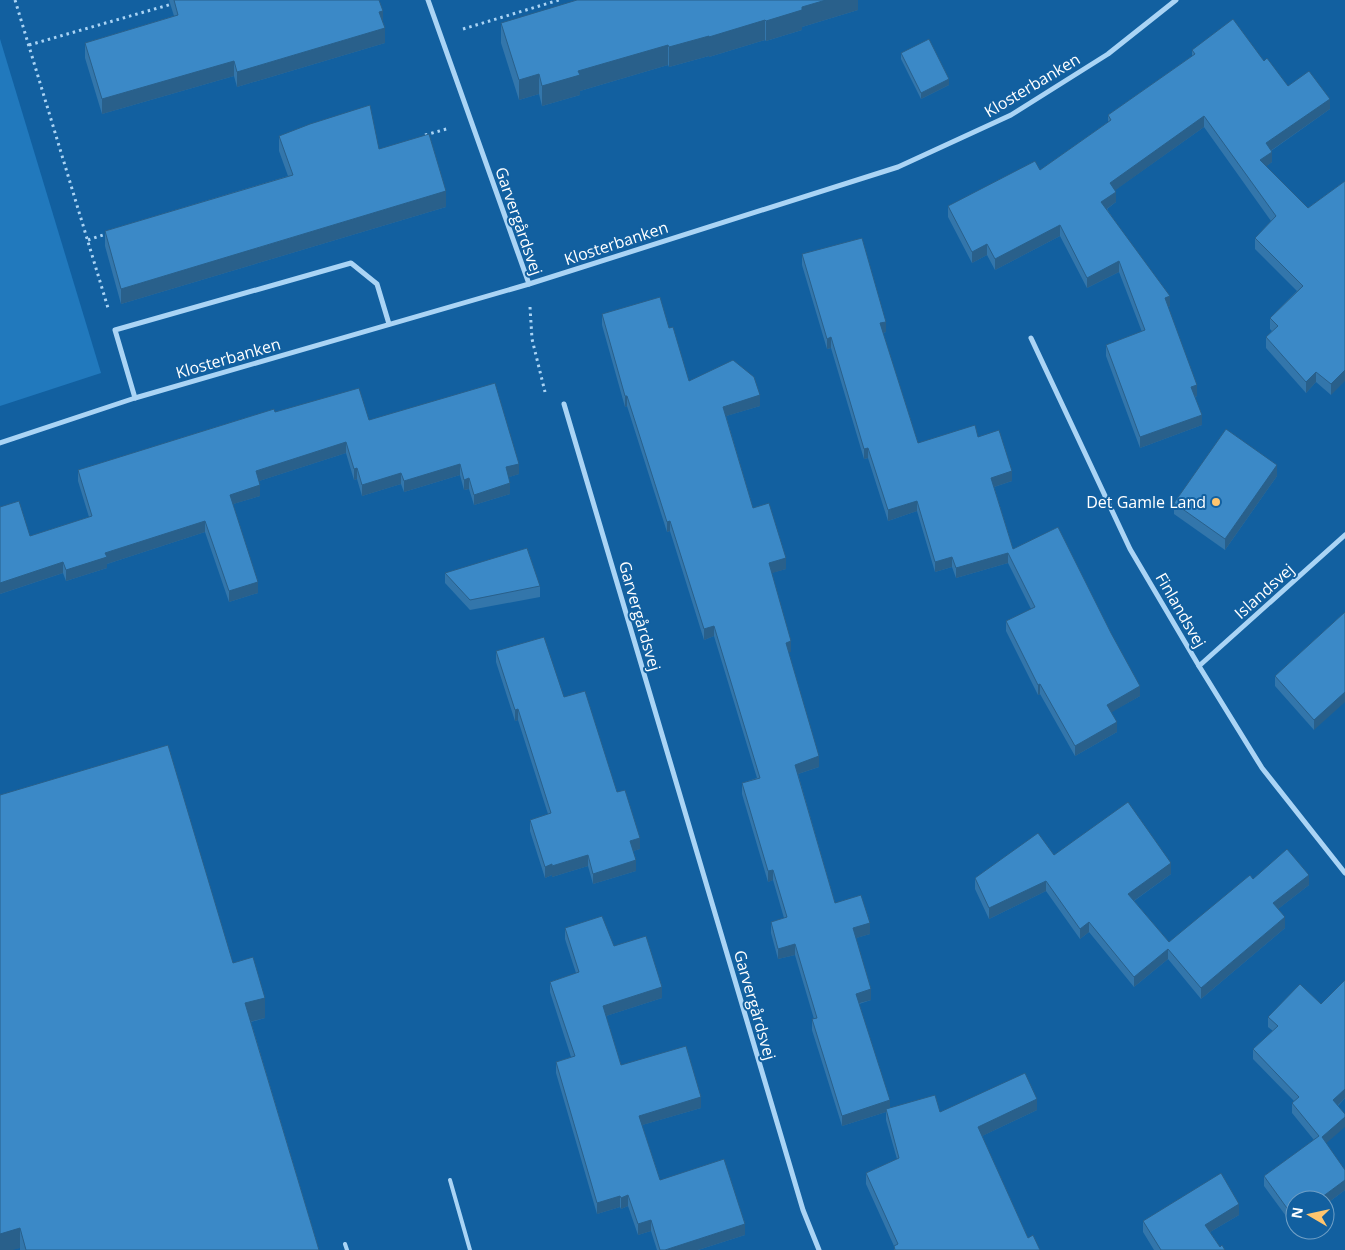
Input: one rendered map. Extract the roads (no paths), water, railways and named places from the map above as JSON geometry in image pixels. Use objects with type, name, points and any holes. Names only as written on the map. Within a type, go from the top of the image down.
[{"type":"street","name":"Garvergårdsvej","points":[[428,0],[529,284]]},
{"type":"street","name":"Klosterbanken","points":[[0,443],[135,398],[529,284],[898,167],[1011,116],[1108,54],[1176,0]]},
{"type":"street","points":[[135,398],[115,330],[350,263],[377,284],[389,324]]},
{"type":"street","name":"Finlandsvej","points":[[1031,338],[1130,549],[1262,768],[1345,874]]},
{"type":"street","name":"Garvergårdsvej","points":[[564,404],[802,1210],[819,1250]]},
{"type":"street","name":"Islandsvej","points":[[1199,666],[1345,535]]},
{"type":"lane","points":[[450,1180],[470,1250]]},
{"type":"lane","points":[[345,1244],[347,1250]]},
{"type":"place","name":"Det Gamle Land","points":[[1216,502]]}]
